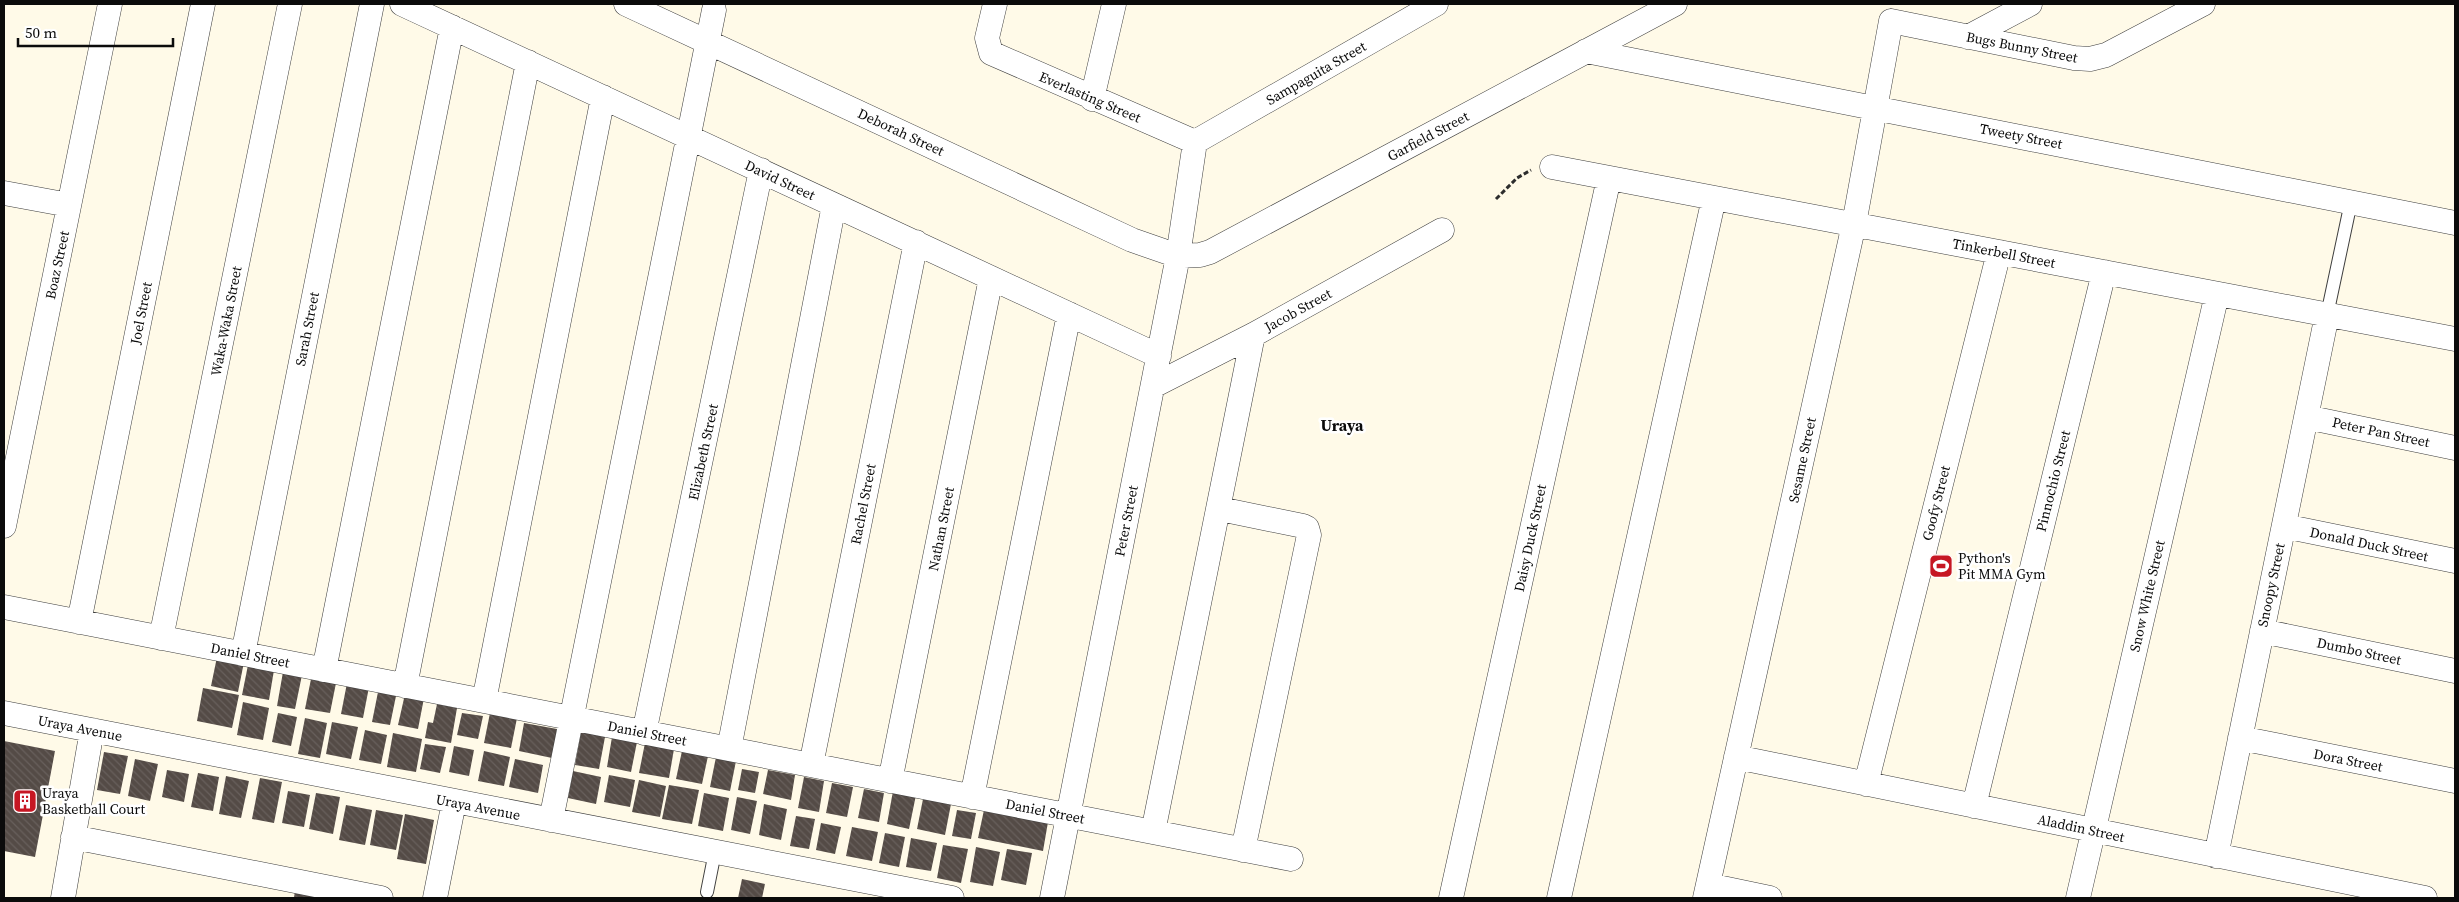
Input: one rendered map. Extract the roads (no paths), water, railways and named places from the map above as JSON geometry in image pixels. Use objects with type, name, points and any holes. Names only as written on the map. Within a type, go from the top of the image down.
[{"type":"street","name":"Boaz Street","points":[[4,526],[110,4]]},
{"type":"street","name":"Joel Street","points":[[79,622],[202,4]]},
{"type":"street","name":"Waka-Waka Street","points":[[161,638],[290,4]]},
{"type":"street","name":"Sarah Street","points":[[242,654],[372,4]]},
{"type":"street","name":"David Street","points":[[402,4],[1159,356]]},
{"type":"street","name":"Deborah Street","points":[[626,4],[1132,240],[1178,256]]},
{"type":"street","name":"Everlasting Street","points":[[995,4],[987,38],[988,48],[994,55],[1195,142]]},
{"type":"street","points":[[1092,99],[1114,4]]},
{"type":"street","name":"Sampaguita Street","points":[[1195,142],[1435,4]]},
{"type":"street","name":"Garfield Street","points":[[1178,256],[1200,256],[1210,252],[1675,4]]},
{"type":"street","points":[[1968,37],[2030,4]]},
{"type":"street","name":"Bugs Bunny Street","points":[[1886,12],[1968,37],[2074,58],[2090,59],[2106,55],[2203,4]]},
{"type":"street","points":[[550,820],[714,10]]},
{"type":"street","name":"Sesame Street","points":[[1706,892],[1854,224],[1875,108],[1886,12]]},
{"type":"street","points":[[324,670],[452,27]]},
{"type":"street","name":"Tweety Street","points":[[1586,50],[2455,223]]},
{"type":"street","points":[[405,686],[528,62]]},
{"type":"street","points":[[484,701],[603,97]]},
{"type":"street","name":"Peter Street","points":[[1052,898],[1178,256],[1195,142]]},
{"type":"street","name":"Tinkerbell Street","points":[[1552,167],[2455,339]]},
{"type":"street","name":"Elizabeth Street","points":[[644,733],[761,170]]},
{"type":"street","name":"Daisy Duck Street","points":[[1451,898],[1609,178]]},
{"type":"street","points":[[4,192],[69,205]]},
{"type":"street","points":[[1559,898],[1714,198]]},
{"type":"street","points":[[729,749],[834,205]]},
{"type":"street","name":"Jacob Street","points":[[1153,386],[1253,334],[1442,230]]},
{"type":"street","name":"Rachel Street","points":[[811,765],[916,242]]},
{"type":"street","name":"Goofy Street","points":[[1866,784],[1999,252]]},
{"type":"street","name":"Pinnochio Street","points":[[1974,806],[2104,272]]},
{"type":"street","name":"Nathan Street","points":[[890,781],[991,278]]},
{"type":"street","name":"Snow White Street","points":[[2078,898],[2217,294]]},
{"type":"street","points":[[972,797],[1069,314]]},
{"type":"street","name":"Snoopy Street","points":[[2216,856],[2327,315]]},
{"type":"street","points":[[1153,832],[1220,509],[1253,334]]},
{"type":"street","name":"Peter Pan Street","points":[[2306,417],[2455,448]]},
{"type":"street","points":[[1220,509],[1303,526],[1307,528],[1309,535],[1244,850]]},
{"type":"street","name":"Donald Duck Street","points":[[2284,526],[2455,561]]},
{"type":"street","name":"Daniel Street","points":[[4,607],[1291,859]]},
{"type":"street","name":"Dumbo Street","points":[[2262,631],[2455,671]]},
{"type":"street","name":"Uraya Avenue","points":[[4,713],[952,898]]},
{"type":"street","points":[[63,898],[92,730]]},
{"type":"street","name":"Dora Street","points":[[2240,738],[2455,782]]},
{"type":"street","name":"Aladdin Street","points":[[1736,758],[2426,898]]},
{"type":"street","points":[[435,898],[454,802]]},
{"type":"street","points":[[74,837],[381,898]]},
{"type":"street","points":[[1706,892],[1770,898]]},
{"type":"lane","points":[[2327,315],[2351,202]]},
{"type":"lane","points":[[707,892],[715,852]]},
{"type":"place","name":"Python's Pit MMA Gym","points":[[1941,566]]},
{"type":"place","name":"Uraya Basketball Court","points":[[25,801]]},
{"type":"district","name":"Uraya","points":[[1342,425]]}]
